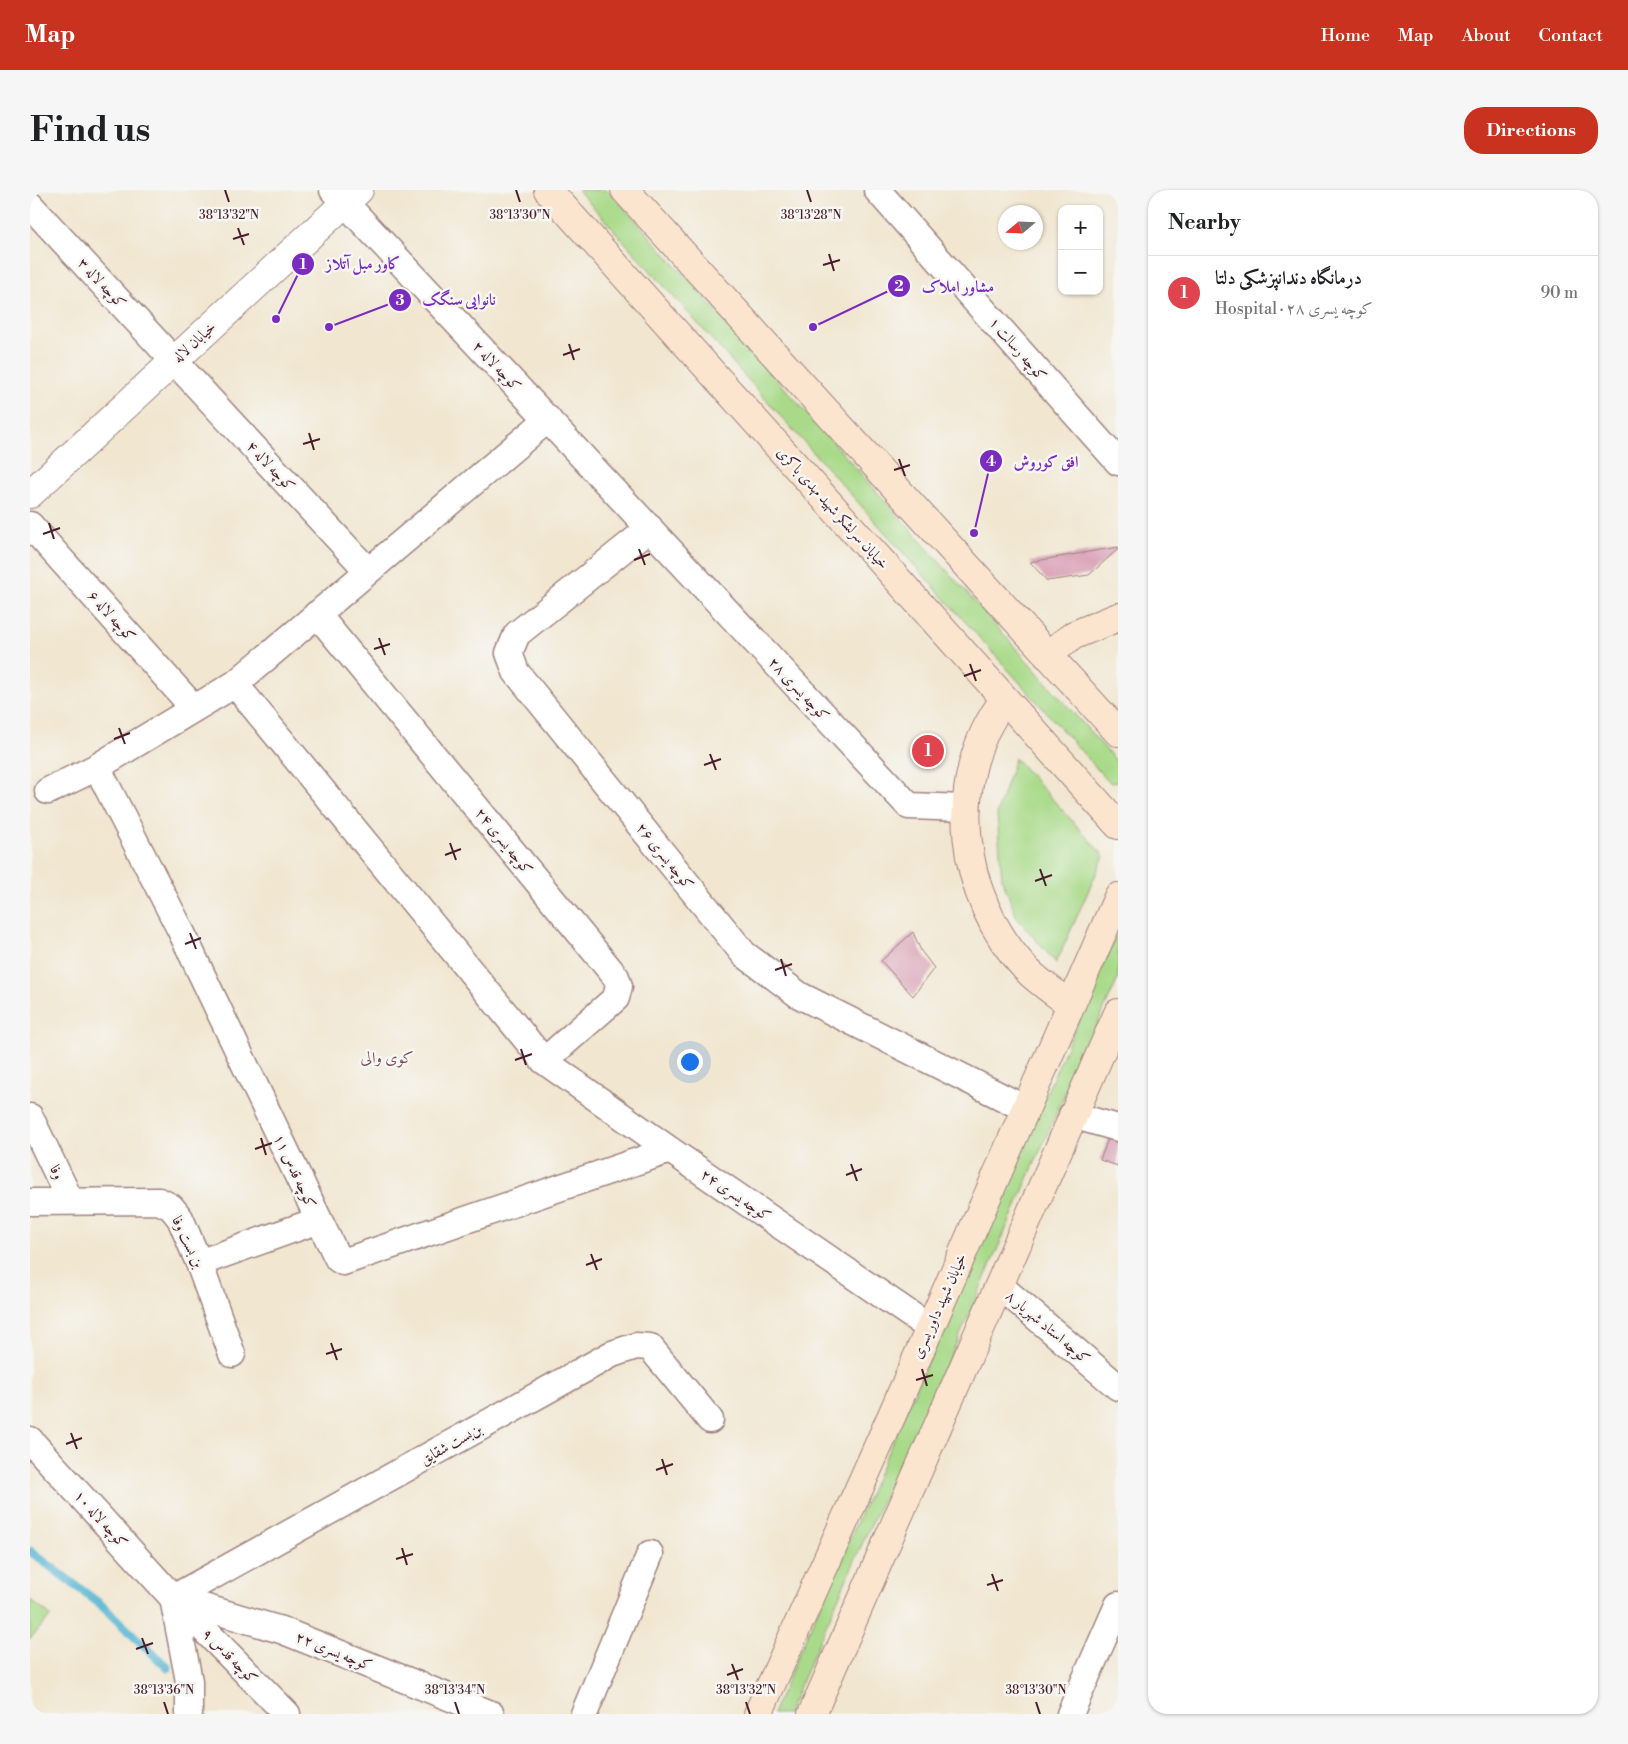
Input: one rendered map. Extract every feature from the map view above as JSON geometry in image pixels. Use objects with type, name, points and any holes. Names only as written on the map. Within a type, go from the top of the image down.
[{"type":"main road","name":"خیابان سرلشکر شهید مهدی باکری","points":[[548,190],[1118,825]]},
{"type":"main road","points":[[625,190],[1118,732]]},
{"type":"main road","points":[[1047,655],[1074,635],[1118,617]]},
{"type":"main road","points":[[1004,700],[995,712],[973,763],[967,808],[967,843],[970,866],[993,925],[1026,970],[1070,1004]]},
{"type":"main road","name":"خیابان شهید داور یسری","points":[[758,1714],[930,1328],[1118,897]]},
{"type":"main road","points":[[812,1714],[1000,1286],[1072,1115],[1116,1020]]},
{"type":"street","name":"کوچه رسالت ۱","points":[[877,190],[1118,462]]},
{"type":"street","name":"خیابان لاله","points":[[30,494],[174,361],[346,194]]},
{"type":"street","name":"کوچه لاله ۲","points":[[346,194],[548,419],[650,528]]},
{"type":"street","name":"کوچه لاله ۳","points":[[30,205],[174,361]]},
{"type":"street","name":"کوچه لاله ۴","points":[[174,361],[368,571]]},
{"type":"street","points":[[48,791],[97,767],[193,707],[235,684],[548,419]]},
{"type":"street","name":"کوچه لاله ۶","points":[[30,525],[193,707]]},
{"type":"street","name":"کوچه یسری ۲۸","points":[[650,528],[909,806],[967,808]]},
{"type":"street","name":"کوچه یسری ۲۶","points":[[650,528],[517,634],[508,652],[516,672],[744,954],[799,995],[1026,1109]]},
{"type":"street","name":"کوچه یسری ۲۴","points":[[317,614],[616,977],[619,986],[616,998],[544,1061]]},
{"type":"street","name":"کوچه یسری ۲۴","points":[[235,684],[544,1061],[670,1150],[930,1328]]},
{"type":"street","name":"کوچه قدس ۱۱","points":[[97,767],[180,929],[338,1259],[343,1262],[670,1150]]},
{"type":"street","points":[[1072,1115],[1118,1128]]},
{"type":"street","name":"وفا","points":[[30,1117],[70,1200]]},
{"type":"street","name":"بن بست وفا","points":[[30,1202],[70,1200],[159,1201],[171,1207],[180,1218],[199,1263],[232,1354]]},
{"type":"street","points":[[199,1263],[319,1220]]},
{"type":"street","name":"کوچه استاد شهریار ۸","points":[[1000,1286],[1118,1387]]},
{"type":"street","name":"بن‌بست شقایق","points":[[172,1598],[612,1354],[636,1346],[650,1347],[710,1420]]},
{"type":"street","name":"کوچه لاله ۱۰","points":[[30,1440],[172,1598]]},
{"type":"street","points":[[584,1714],[650,1554]]},
{"type":"street","points":[[172,1598],[188,1681],[189,1714]]},
{"type":"street","name":"کوچه قدس ۹","points":[[172,1598],[287,1714]]},
{"type":"street","name":"کوچه یسری ۲۲","points":[[172,1598],[281,1630],[491,1714]]},
{"type":"street","points":[[1070,1714],[1118,1605]]},
{"type":"green space","points":[[578,190],[608,190],[629,213],[1118,763],[1118,782],[1112,783],[1107,780]]},
{"type":"green space","points":[[1015,758],[1104,856],[1056,963],[1017,918],[1002,879],[997,813]]},
{"type":"green space","points":[[1118,931],[1118,979],[1066,1091],[957,1342],[867,1533],[787,1714],[772,1714]]},
{"type":"green space","points":[[30,1600],[51,1616],[30,1639]]},
{"type":"building","points":[[1118,547],[1089,575],[1047,581],[1030,562]]},
{"type":"building","points":[[913,932],[921,951],[934,968],[913,996],[881,961]]},
{"type":"building","points":[[1109,1136],[1118,1140],[1118,1166],[1100,1160]]},
{"type":"waterway","points":[[30,1551],[100,1604],[168,1668]]},
{"type":"place","name":"کاور مبل آتلاز","points":[[276,319]]},
{"type":"place","name":"نانوایی سنگک","points":[[329,327]]},
{"type":"place","name":"مشاور املاک","points":[[813,327]]},
{"type":"place","name":"افق کوروش","points":[[974,533]]},
{"type":"place","name":"درمانگاه دندانپزشکی دلتا","points":[[928,751]]},
{"type":"district","name":"کوی والی","points":[[387,1057]]}]
